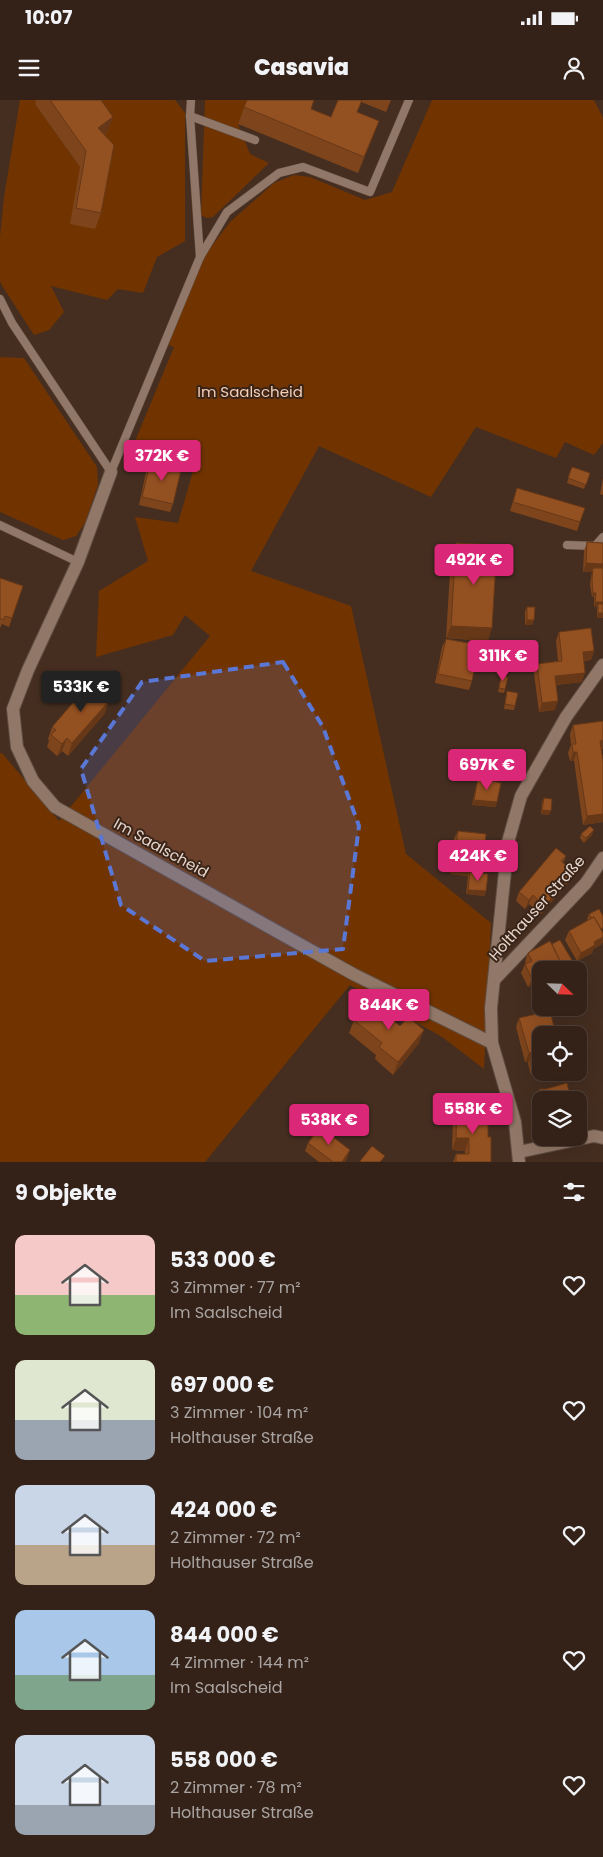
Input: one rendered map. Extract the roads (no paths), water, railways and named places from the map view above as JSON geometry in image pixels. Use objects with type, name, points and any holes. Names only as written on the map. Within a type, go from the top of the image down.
[{"type":"street","name":"Im Saalscheid","points":[[111,472],[78,562],[28,670],[13,709],[17,747],[33,781],[55,807],[352,974],[492,1043]]},
{"type":"street","name":"Holthauser Straße","points":[[519,1157],[515,1122],[492,1043],[491,1008],[508,842],[521,796],[566,717],[603,665]]},
{"type":"street","name":"Holthauser Straße","points":[[494,980],[586,883],[603,858]]},
{"type":"street","points":[[519,1157],[594,1136],[603,1138]]},
{"type":"lane","points":[[191,100],[190,116],[200,257]]},
{"type":"lane","name":"Im Saalscheid","points":[[111,472],[200,257],[227,212],[279,173],[303,167],[370,192],[409,100]]},
{"type":"lane","points":[[190,116],[254,140]]},
{"type":"lane","points":[[0,299],[12,323],[111,472]]},
{"type":"lane","points":[[0,525],[78,562]]},
{"type":"lane","points":[[567,545],[595,546],[603,537]]}]
